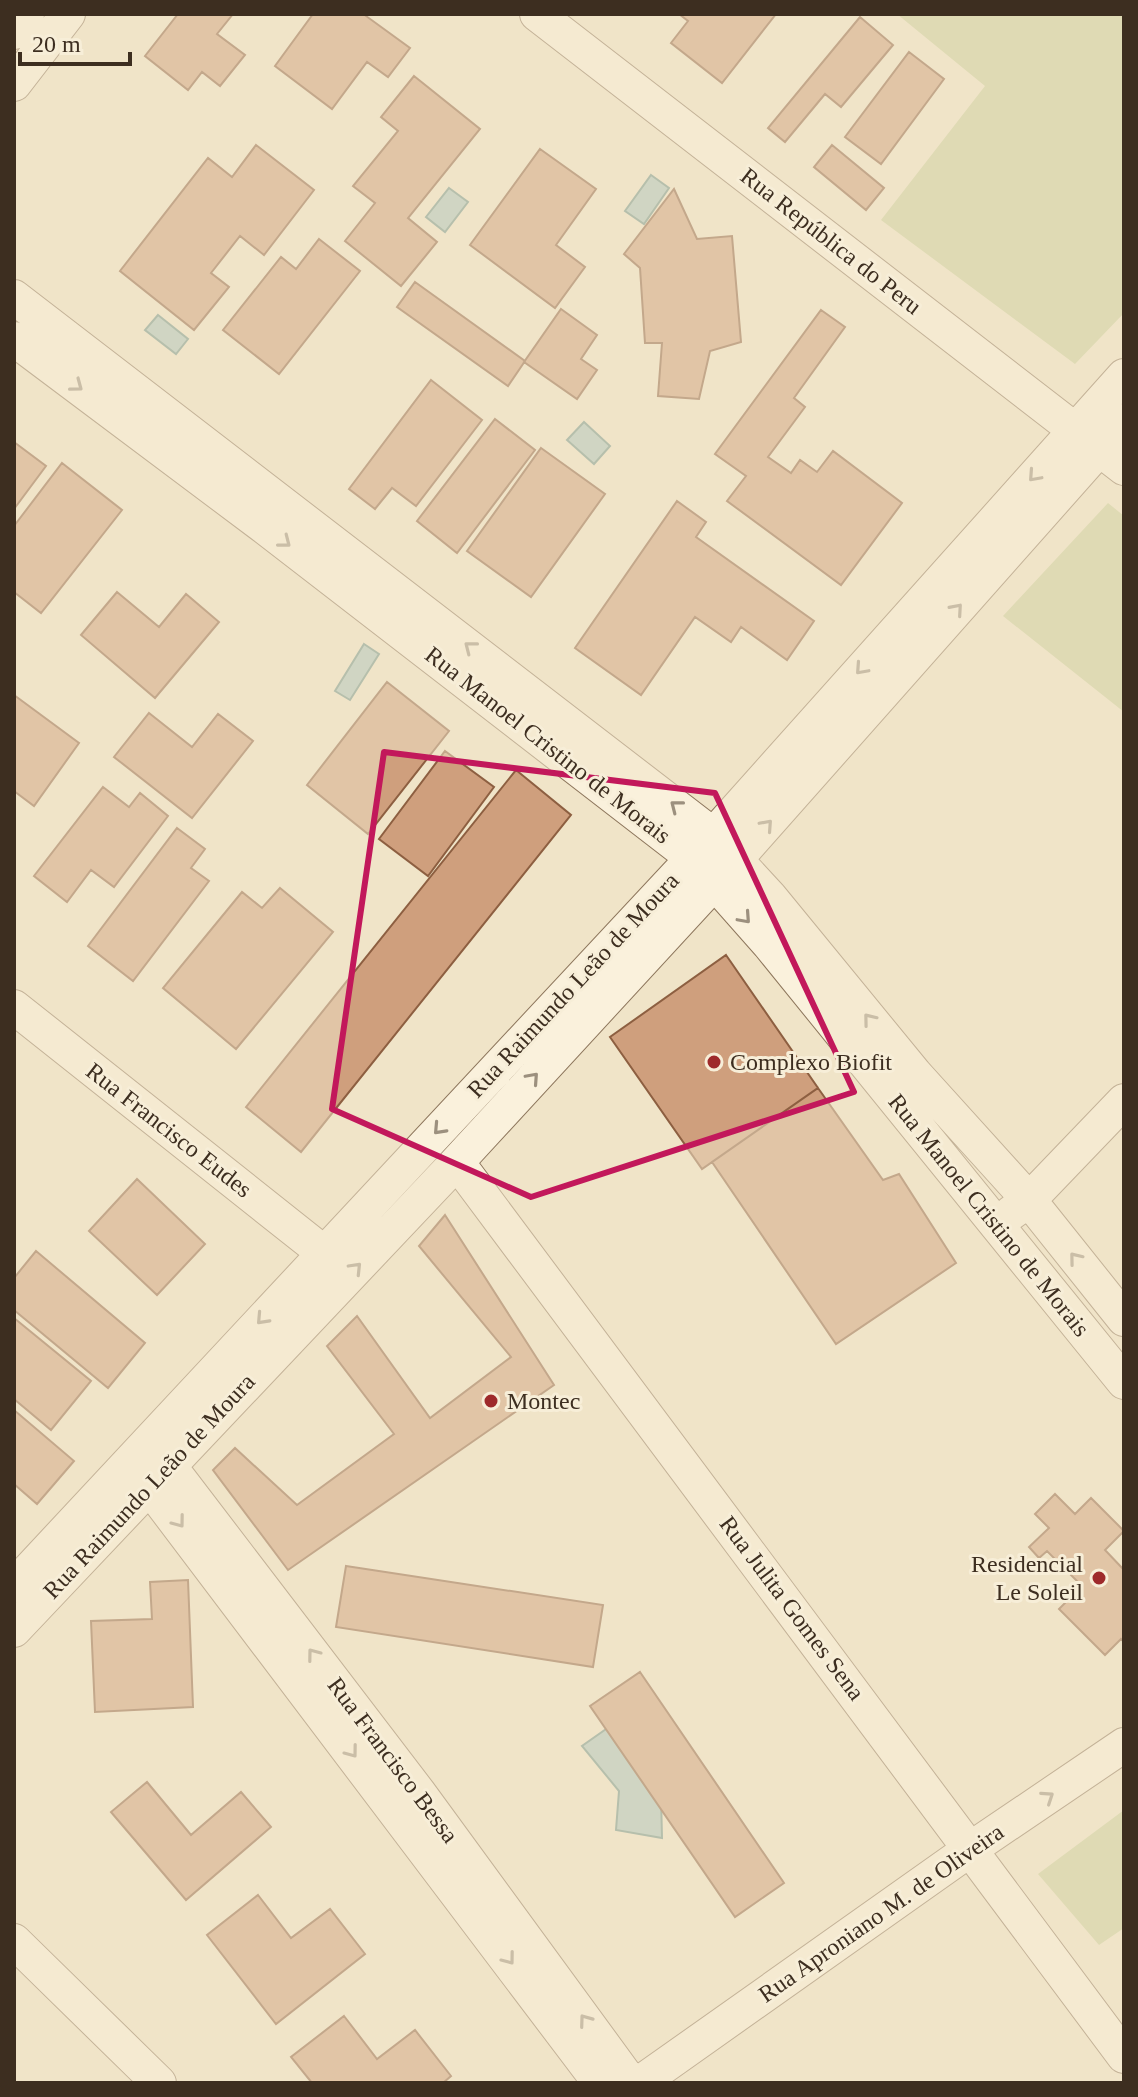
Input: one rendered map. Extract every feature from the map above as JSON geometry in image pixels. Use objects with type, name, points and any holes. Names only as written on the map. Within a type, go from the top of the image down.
[{"type":"street","points":[[14,32],[27,14]]},
{"type":"street","points":[[14,84],[68,14]]},
{"type":"street","name":"Rua República do Peru","points":[[537,14],[1099,449]]},
{"type":"street","name":"Rua Manoel Cristino de Morais","points":[[14,297],[714,859],[1029,1200],[1124,1319]]},
{"type":"street","name":"Rua Manoel Cristino de Morais","points":[[14,339],[714,859],[769,944],[1124,1382]]},
{"type":"street","name":"Rua Raimundo Leão de Moura","points":[[1099,449],[1124,376]]},
{"type":"street","name":"Rua Raimundo Leão de Moura","points":[[14,1630],[149,1462],[324,1253],[714,859],[1124,421]]},
{"type":"street","name":"Rua Raimundo Leão de Moura","points":[[21,1565],[149,1462],[457,1162],[714,859]]},
{"type":"street","name":"Rua Francisco Eudes","points":[[14,1007],[324,1253]]},
{"type":"street","points":[[996,1225],[1029,1200],[1124,1101]]},
{"type":"street","name":"Rua Julita Gomes Sena","points":[[457,1162],[1124,2056]]},
{"type":"street","name":"Rua Francisco Bessa","points":[[149,1462],[600,2083]]},
{"type":"street","name":"Rua Francisco Bessa","points":[[149,1462],[419,1793],[631,2083]]},
{"type":"street","name":"Rua Aproniano M. de Oliveira","points":[[674,2083],[1124,1745]]},
{"type":"street","name":"Rua Aproniano M. de Oliveira","points":[[640,2083],[978,1857],[1124,1773]]},
{"type":"street","points":[[14,1941],[159,2083]]},
{"type":"highlighted area","points":[[384,752],[715,793],[854,1092],[531,1197],[332,1109]]},
{"type":"green space","points":[[897,14],[1124,14],[1124,313],[1075,364],[881,220],[985,86]]},
{"type":"green space","points":[[1108,503],[1124,516],[1124,712],[1003,616]]},
{"type":"green space","points":[[1124,1810],[1124,1928],[1099,1945],[1038,1874]]},
{"type":"water","points":[[651,175],[669,188],[644,224],[625,211]]},
{"type":"water","points":[[449,188],[468,202],[445,232],[426,217]]},
{"type":"water","points":[[158,315],[188,339],[176,354],[145,330]]},
{"type":"water","points":[[584,422],[610,446],[594,464],[567,440]]},
{"type":"water","points":[[364,644],[379,654],[350,700],[335,691]]},
{"type":"water","points":[[626,1715],[660,1753],[662,1838],[616,1830],[619,1791],[582,1746]]},
{"type":"building","points":[[178,14],[233,14],[217,34],[245,55],[220,86],[202,72],[188,90],[145,56]]},
{"type":"building","points":[[313,14],[368,14],[366,16],[410,48],[388,77],[367,62],[332,109],[275,66]]},
{"type":"building","points":[[679,14],[776,14],[722,83],[671,43],[688,21]]},
{"type":"building","points":[[860,17],[893,45],[841,107],[825,94],[785,142],[768,128]]},
{"type":"building","points":[[909,52],[944,79],[881,164],[845,137]]},
{"type":"building","points":[[414,76],[480,129],[408,218],[437,242],[401,286],[345,241],[375,203],[353,186],[398,131],[381,117]]},
{"type":"building","points":[[256,145],[314,190],[264,255],[240,236],[211,273],[229,287],[194,330],[120,271],[208,158],[232,177]]},
{"type":"building","points":[[832,145],[884,188],[866,210],[814,167]]},
{"type":"building","points":[[540,149],[596,189],[556,245],[585,267],[555,308],[470,245]]},
{"type":"building","points":[[674,189],[697,239],[732,236],[741,342],[710,351],[699,399],[658,396],[662,343],[645,343],[640,268],[624,254]]},
{"type":"building","points":[[319,239],[360,271],[279,374],[223,330],[281,257],[296,269]]},
{"type":"building","points":[[415,282],[525,361],[508,386],[397,307]]},
{"type":"building","points":[[561,309],[597,335],[581,359],[597,370],[577,399],[524,362]]},
{"type":"building","points":[[821,310],[845,327],[794,398],[805,407],[768,457],[791,473],[800,460],[817,472],[833,451],[902,503],[841,585],[727,501],[746,476],[715,454]]},
{"type":"building","points":[[431,380],[482,420],[416,506],[392,488],[375,509],[349,489]]},
{"type":"building","points":[[495,419],[535,450],[457,553],[417,521]]},
{"type":"building","points":[[14,442],[46,466],[14,509]]},
{"type":"building","points":[[541,448],[605,494],[531,597],[467,551]]},
{"type":"building","points":[[62,463],[122,510],[41,613],[14,592],[14,526]]},
{"type":"building","points":[[677,501],[706,522],[696,537],[814,621],[787,660],[741,627],[731,642],[695,617],[641,695],[575,648]]},
{"type":"building","points":[[117,592],[159,627],[186,594],[219,622],[155,698],[81,635]]},
{"type":"building","points":[[387,682],[449,731],[368,834],[307,785]]},
{"type":"building","points":[[14,695],[79,743],[34,806],[14,791]]},
{"type":"building","points":[[149,713],[192,747],[218,714],[253,741],[192,818],[114,757]]},
{"type":"building","points":[[445,751],[494,787],[428,876],[379,839]]},
{"type":"building","points":[[516,770],[571,815],[301,1152],[246,1107]]},
{"type":"building","points":[[103,787],[129,807],[140,793],[168,816],[114,887],[91,870],[67,902],[34,876]]},
{"type":"building","points":[[177,828],[205,849],[191,868],[209,881],[133,981],[88,946]]},
{"type":"building","points":[[280,888],[333,932],[236,1049],[163,988],[242,892],[262,908]]},
{"type":"building","name":"Complexo Biofit","points":[[726,955],[818,1088],[702,1169],[610,1037]]},
{"type":"building","points":[[818,1088],[883,1180],[899,1174],[956,1263],[836,1344],[712,1162]]},
{"type":"building","points":[[137,1179],[205,1244],[157,1295],[89,1231]]},
{"type":"building","name":"Montec","points":[[445,1215],[554,1385],[288,1570],[213,1470],[235,1448],[297,1505],[394,1434],[327,1346],[357,1316],[430,1418],[511,1357],[419,1246]]},
{"type":"building","points":[[36,1251],[145,1343],[108,1388],[14,1310],[14,1278]]},
{"type":"building","points":[[14,1318],[91,1381],[51,1430],[14,1399]]},
{"type":"building","points":[[14,1410],[74,1461],[37,1504],[14,1484]]},
{"type":"building","name":"Residencial Le Soleil","points":[[1055,1494],[1075,1514],[1091,1498],[1124,1531],[1105,1550],[1124,1570],[1124,1642],[1121,1639],[1105,1655],[1059,1609],[1082,1586],[1047,1551],[1039,1558],[1029,1547],[1049,1528],[1035,1514]]},
{"type":"building","points":[[346,1566],[603,1605],[593,1667],[336,1627]]},
{"type":"building","points":[[188,1580],[193,1707],[95,1712],[91,1621],[152,1619],[150,1582]]},
{"type":"building","points":[[640,1672],[784,1883],[735,1917],[590,1706]]},
{"type":"building","points":[[147,1782],[191,1835],[241,1792],[271,1827],[186,1900],[111,1812]]},
{"type":"building","points":[[258,1895],[291,1938],[330,1909],[365,1954],[276,2024],[207,1935]]},
{"type":"building","points":[[344,2016],[377,2059],[415,2030],[451,2076],[443,2083],[312,2083],[291,2057]]},
{"type":"place","name":"Complexo Biofit","points":[[714,1062]]},
{"type":"place","name":"Montec","points":[[491,1401]]},
{"type":"place","name":"Residencial Le Soleil","points":[[1099,1578]]}]
